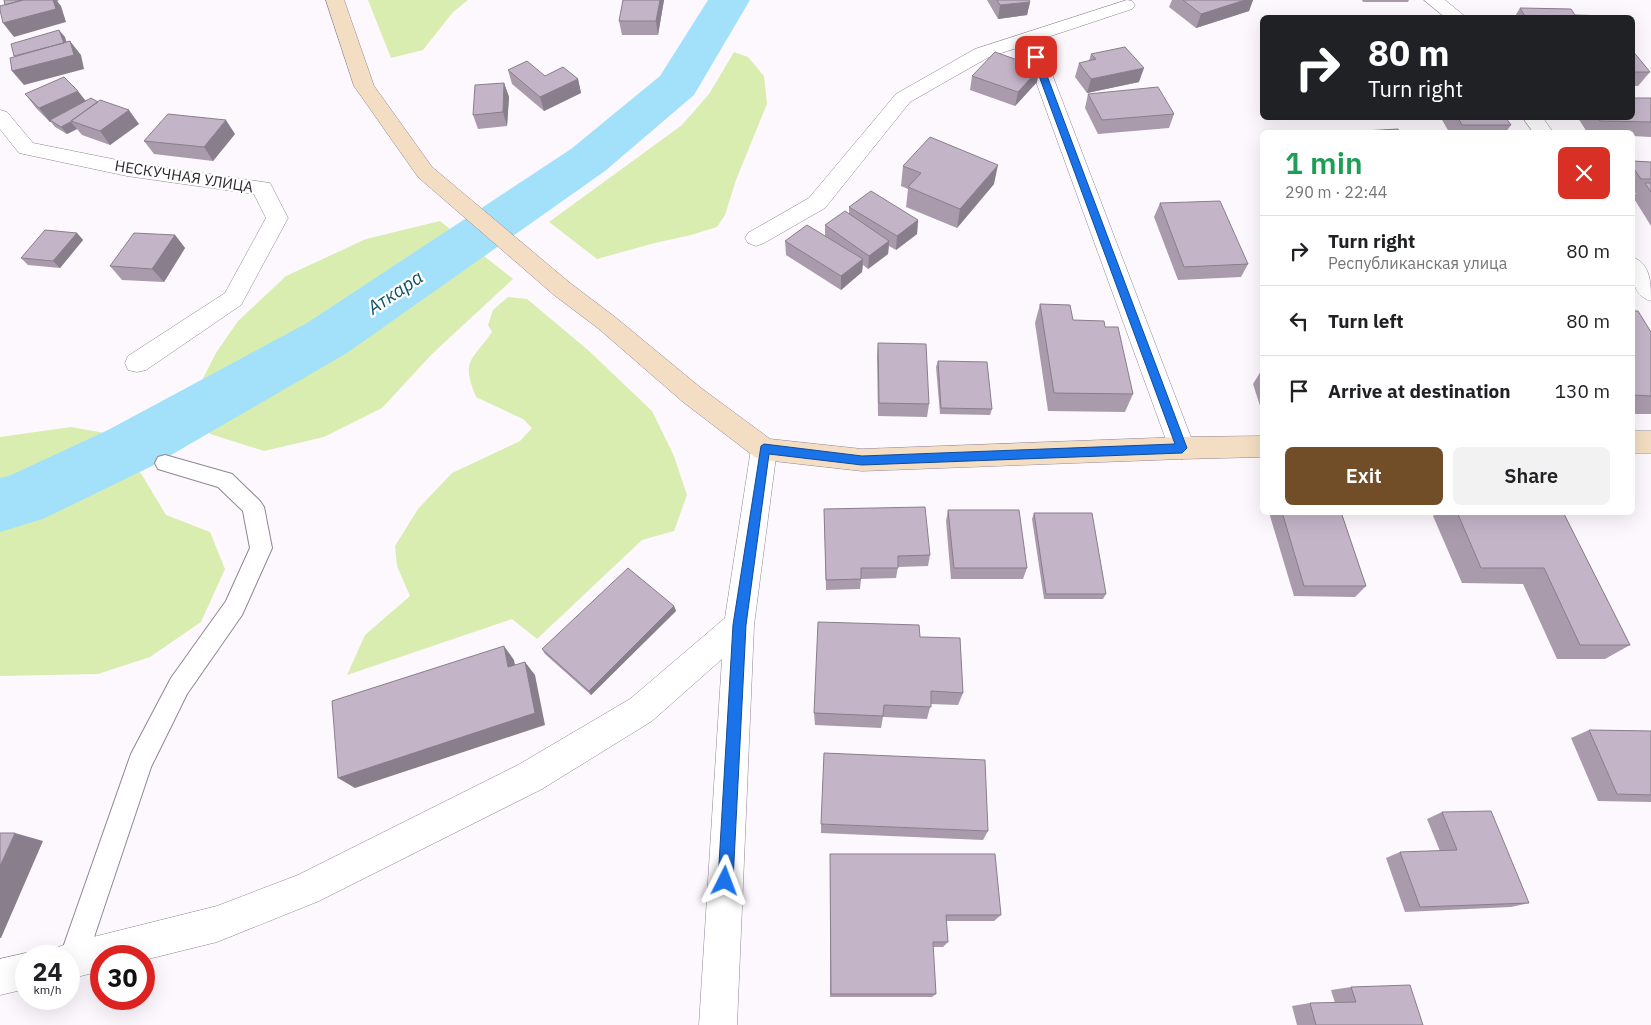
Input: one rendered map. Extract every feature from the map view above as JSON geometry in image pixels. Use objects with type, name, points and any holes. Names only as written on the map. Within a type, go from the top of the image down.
[{"type":"street","points":[[335,0],[364,86],[425,172],[562,289],[607,323],[692,395],[764,449],[862,460],[1182,448],[1260,447]]},
{"type":"street","points":[[1433,0],[1454,15]]},
{"type":"street","points":[[756,238],[816,203],[903,98],[982,53],[1126,5]]},
{"type":"street","points":[[1029,38],[1182,448]]},
{"type":"street","name":"НЕСКУЧНАЯ УЛИЦА","points":[[0,116],[26,148],[127,169],[262,188],[277,218],[233,299],[137,363]]},
{"type":"street","points":[[1534,120],[1541,130]]},
{"type":"street","points":[[1635,269],[1651,292]]},
{"type":"street","points":[[1635,442],[1651,442]]},
{"type":"street","points":[[718,1025],[740,625],[764,449]]},
{"type":"street","points":[[80,958],[217,924],[307,888],[407,839],[530,776],[642,710],[740,625]]},
{"type":"street","points":[[0,977],[15,974]]},
{"type":"lane","points":[[76,945],[140,763],[179,686],[234,608],[261,548],[253,507],[225,480],[165,463]]},
{"type":"green space","points":[[368,0],[468,0],[453,12],[423,50],[391,58]]},
{"type":"green space","points":[[734,52],[748,57],[764,76],[767,104],[736,180],[725,215],[717,227],[597,259],[549,222],[682,125],[709,94]]},
{"type":"green space","points":[[440,221],[513,279],[432,354],[382,408],[324,437],[264,451],[210,434],[197,390],[216,353],[238,321],[286,276],[366,239]]},
{"type":"green space","points":[[508,297],[527,299],[588,350],[652,411],[674,456],[687,495],[674,531],[642,540],[537,639],[512,619],[347,675],[365,635],[410,596],[397,566],[395,546],[418,509],[452,473],[520,441],[532,428],[523,419],[476,397],[469,375],[469,368],[474,356],[492,332],[488,325],[493,310]]},
{"type":"green space","points":[[71,427],[110,434],[142,475],[166,515],[210,532],[225,569],[201,622],[150,657],[98,674],[0,676],[0,437]]},
{"type":"building","points":[[4,0],[23,0],[5,5]]},
{"type":"building","points":[[23,0],[53,0],[56,9],[3,23],[0,6]]},
{"type":"building","points":[[623,0],[660,0],[656,21],[619,21]]},
{"type":"building","points":[[997,0],[1029,0],[1030,2],[1000,5]]},
{"type":"building","points":[[1183,0],[1245,0],[1201,14]]},
{"type":"building","points":[[1520,8],[1571,9],[1575,15],[1524,15]]},
{"type":"building","points":[[59,30],[64,43],[14,56],[11,44]]},
{"type":"building","points":[[70,41],[74,55],[12,71],[10,58]]},
{"type":"building","points":[[1125,47],[1144,68],[1091,79],[1079,63],[1096,59],[1091,54]]},
{"type":"building","points":[[995,52],[1040,68],[1018,92],[972,76]]},
{"type":"building","points":[[1635,54],[1650,72],[1635,72]]},
{"type":"building","points":[[527,61],[545,76],[563,67],[578,79],[540,97],[508,70]]},
{"type":"building","points":[[64,77],[78,91],[39,108],[25,94]]},
{"type":"building","points":[[504,83],[503,112],[473,115],[475,85]]},
{"type":"building","points":[[1158,87],[1174,114],[1102,120],[1088,94]]},
{"type":"building","points":[[91,98],[98,102],[61,127],[50,120]]},
{"type":"building","points":[[1635,98],[1651,98],[1651,122],[1600,121],[1635,120]]},
{"type":"building","points":[[100,100],[129,110],[100,131],[71,121]]},
{"type":"building","points":[[168,114],[226,120],[204,147],[144,141]]},
{"type":"building","points":[[1459,120],[1507,120],[1511,125],[1462,125]]},
{"type":"building","points":[[930,137],[998,165],[960,209],[908,187],[921,173],[903,166]]},
{"type":"building","points":[[1635,161],[1651,162],[1651,179],[1641,179],[1635,170]]},
{"type":"building","points":[[1645,183],[1651,183],[1651,192]]},
{"type":"building","points":[[871,191],[918,220],[897,236],[849,207]]},
{"type":"building","points":[[1220,201],[1248,264],[1184,267],[1160,203]]},
{"type":"building","points":[[845,211],[889,241],[869,256],[825,225]]},
{"type":"building","points":[[807,225],[863,259],[841,276],[785,241]]},
{"type":"building","points":[[45,230],[77,233],[53,261],[21,258]]},
{"type":"building","points":[[134,233],[175,235],[152,269],[110,266]]},
{"type":"building","points":[[1040,304],[1070,305],[1073,320],[1104,321],[1105,327],[1118,327],[1133,394],[1054,393]]},
{"type":"building","points":[[1635,311],[1638,311],[1651,332],[1651,396],[1635,395]]},
{"type":"building","points":[[878,343],[926,344],[929,404],[879,403]]},
{"type":"building","points":[[938,361],[987,362],[992,409],[941,408]]},
{"type":"building","points":[[925,507],[930,555],[898,556],[898,568],[861,568],[861,579],[826,580],[824,509]]},
{"type":"building","points":[[948,510],[1019,510],[1027,568],[954,568]]},
{"type":"building","points":[[1034,513],[1092,513],[1106,594],[1046,594]]},
{"type":"building","points":[[1283,515],[1342,515],[1366,586],[1304,586]]},
{"type":"building","points":[[1458,515],[1565,515],[1630,645],[1580,645],[1544,568],[1481,568]]},
{"type":"building","points":[[628,568],[674,606],[589,691],[542,649]]},
{"type":"building","points":[[818,622],[919,625],[920,637],[960,638],[963,693],[931,691],[931,707],[884,705],[883,716],[814,713]]},
{"type":"building","points":[[504,646],[508,667],[525,662],[535,713],[338,778],[332,701]]},
{"type":"building","points":[[1589,730],[1651,731],[1651,795],[1617,794]]},
{"type":"building","points":[[824,753],[985,760],[988,831],[821,824]]},
{"type":"building","points":[[1491,811],[1529,903],[1420,907],[1400,852],[1457,850],[1442,812]]},
{"type":"building","points":[[0,833],[15,833],[0,866]]},
{"type":"building","points":[[830,854],[995,854],[1001,915],[946,915],[948,942],[933,942],[936,994],[831,994]]},
{"type":"building","points":[[1410,985],[1423,1025],[1316,1025],[1310,1003],[1356,1002],[1351,987]]},
{"type":"waterway","name":"Аткара","points":[[0,505],[20,500],[130,448],[327,338],[588,160],[678,85],[729,0]]},
{"type":"route","points":[[725,881],[740,625],[764,449],[862,460],[1182,448],[1036,57]]}]
